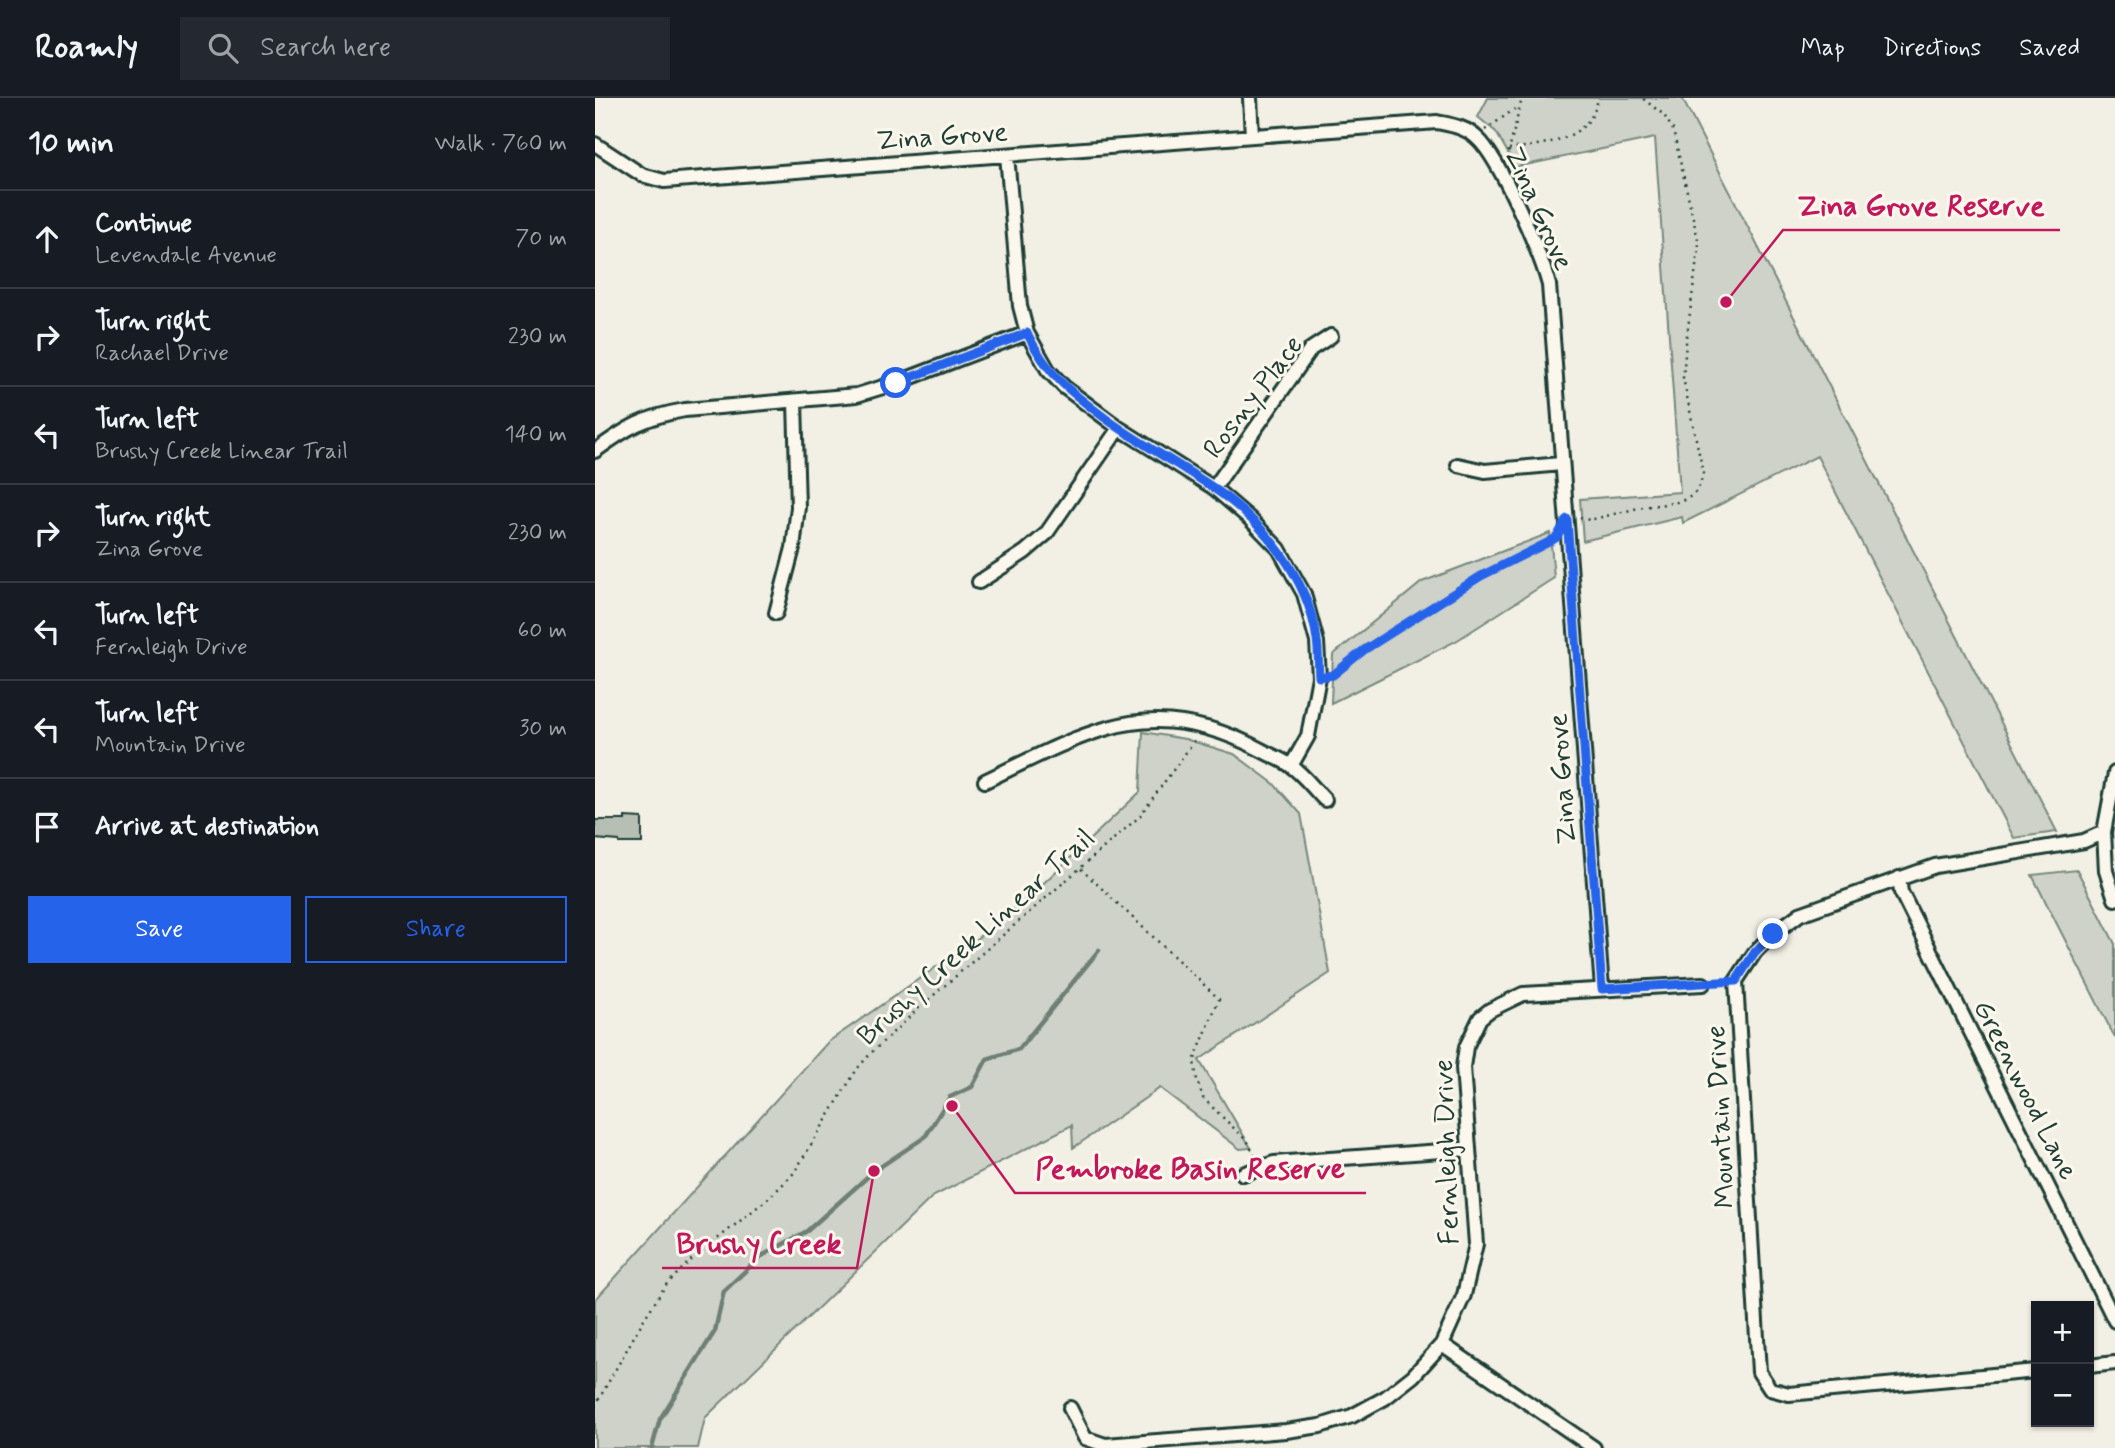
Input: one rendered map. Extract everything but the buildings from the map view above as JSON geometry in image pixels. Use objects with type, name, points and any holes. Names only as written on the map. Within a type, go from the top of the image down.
[{"type":"street","points":[[1249,98],[1252,136]]},
{"type":"street","name":"Zina Grove","points":[[595,144],[642,175],[664,181],[1437,122],[1457,126],[1476,137],[1486,147],[1503,178],[1543,262],[1549,285],[1602,989]]},
{"type":"street","points":[[1007,155],[1020,306],[1027,333],[1048,370],[1064,387],[1119,428],[1214,488],[1249,518],[1279,549],[1304,594],[1318,642],[1319,677],[1308,736],[1291,766]]},
{"type":"street","points":[[595,451],[641,420],[708,408],[857,395],[1027,333]]},
{"type":"street","name":"Rosny Place","points":[[1214,488],[1311,349],[1331,336]]},
{"type":"street","points":[[776,614],[793,548],[798,507],[795,402]]},
{"type":"street","points":[[979,582],[1025,552],[1046,534],[1119,428]]},
{"type":"street","points":[[1458,465],[1485,471],[1561,464]]},
{"type":"street","points":[[985,781],[1109,727],[1171,721],[1206,726],[1239,738],[1291,766],[1325,800]]},
{"type":"street","points":[[2115,773],[2104,832],[2106,871],[2115,899]]},
{"type":"street","name":"Mountain Drive","points":[[2031,1371],[1789,1394],[1770,1389],[1759,1372],[1736,981],[1755,952],[1773,934],[1800,914],[1935,866],[2084,841],[2104,832]]},
{"type":"street","name":"Greenwood Lane","points":[[1899,878],[1901,892],[2115,1321]]},
{"type":"street","name":"Fernleigh Drive","points":[[1070,1408],[1085,1438],[1105,1445],[1320,1426],[1352,1416],[1385,1398],[1413,1376],[1442,1344],[1464,1295],[1476,1244],[1463,1067],[1469,1040],[1480,1018],[1490,1010],[1523,994],[1703,984]]},
{"type":"street","points":[[1243,1174],[1274,1164],[1469,1149]]},
{"type":"street","points":[[1442,1344],[1594,1448]]},
{"type":"street","points":[[2094,1365],[2115,1363]]},
{"type":"path","points":[[1503,178],[1523,98]]},
{"type":"path","points":[[1510,149],[1546,144],[1574,135],[1587,124],[1598,98]]},
{"type":"path","points":[[1319,677],[1333,675],[1364,650],[1481,576],[1551,541],[1557,537],[1567,519],[1581,517],[1589,520],[1645,507],[1676,504],[1688,499],[1702,480],[1703,471],[1683,378],[1699,244],[1673,130],[1664,115],[1642,98]]},
{"type":"path","points":[[1476,137],[1519,106]]},
{"type":"path","name":"Brushy Creek Linear Trail","points":[[595,1406],[666,1285],[691,1260],[794,1173],[857,1069],[871,1053],[1139,817],[1206,726]]},
{"type":"path","points":[[1081,869],[1219,999],[1194,1061],[1197,1080],[1203,1098],[1248,1142],[1259,1167]]},
{"type":"shaded area","points":[[1488,98],[1682,98],[2057,832],[2014,838],[1817,456],[1683,523],[1682,517],[1583,541],[1580,499],[1680,492],[1655,138],[1516,167],[1496,132],[1478,117]]},
{"type":"shaded area","points":[[1550,533],[1554,578],[1456,641],[1331,703],[1333,655],[1422,582]]},
{"type":"shaded area","points":[[1143,732],[1185,739],[1234,754],[1273,783],[1301,814],[1330,973],[1199,1060],[1251,1148],[1240,1149],[1160,1088],[1073,1148],[1072,1125],[932,1197],[705,1418],[698,1448],[595,1448],[595,1300],[828,1042],[975,940],[1031,895],[1140,792]]},
{"type":"shaded area","points":[[2077,870],[2115,944],[2115,1038],[2032,875]]},
{"type":"waterway","points":[[652,1448],[660,1419],[715,1331],[724,1291],[760,1257],[807,1231],[874,1171],[925,1137],[950,1097],[972,1087],[987,1059],[1019,1049],[1099,950]]},
{"type":"place","name":"Zina Grove Reserve","points":[[1726,302]]},
{"type":"place","name":"Pembroke Basin Reserve","points":[[952,1106]]},
{"type":"place","name":"Brushy Creek","points":[[874,1171]]},
{"type":"route","points":[[896,383],[1027,333],[1048,370],[1064,387],[1119,428],[1214,488],[1279,549],[1304,594],[1312,617],[1318,642],[1319,677],[1333,675],[1364,650],[1447,596],[1551,541],[1557,537],[1567,519],[1602,989],[1736,981],[1755,952],[1773,934]]}]
